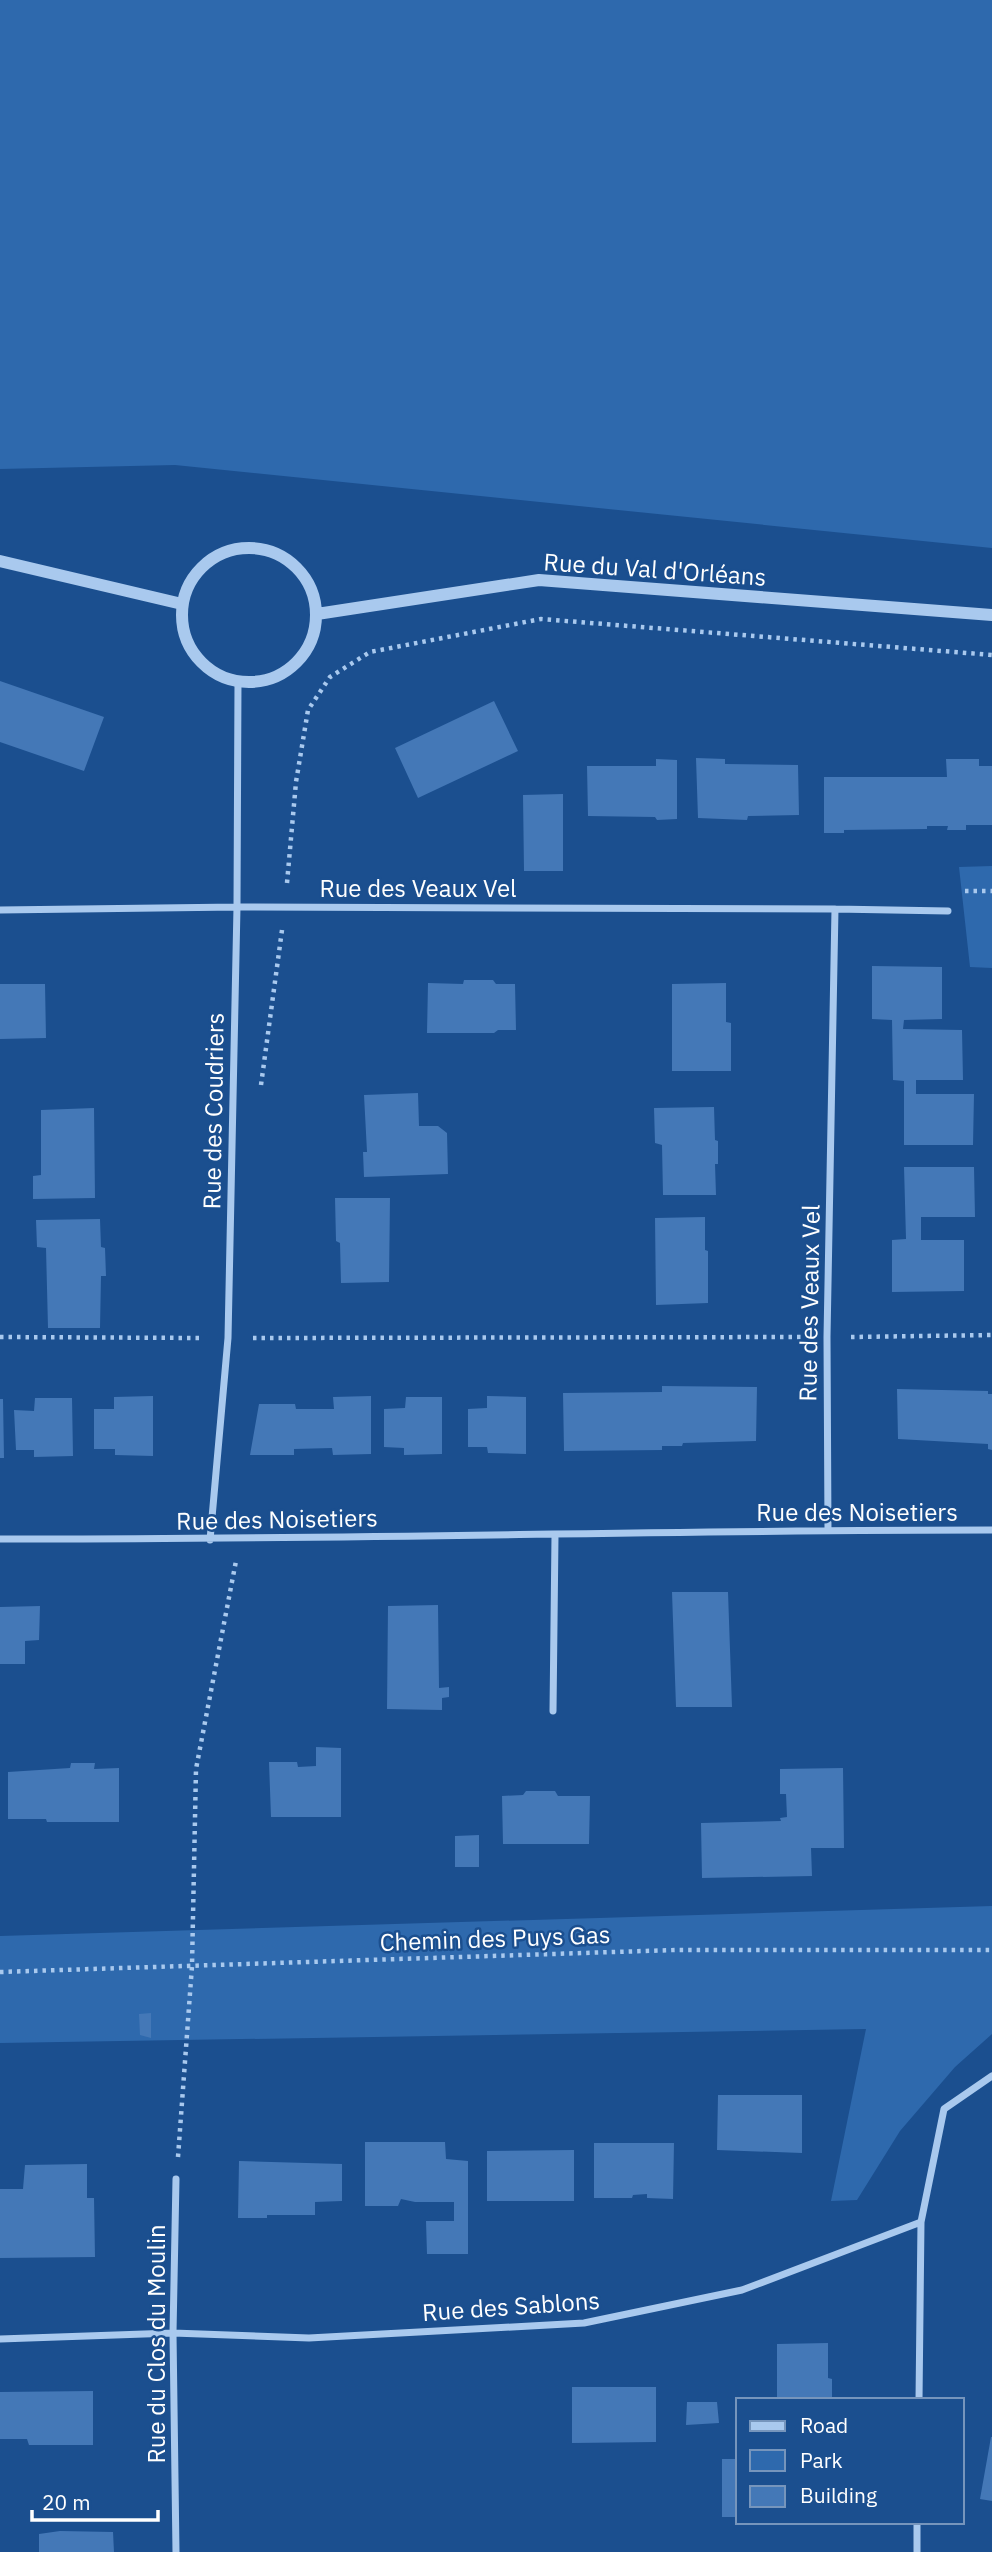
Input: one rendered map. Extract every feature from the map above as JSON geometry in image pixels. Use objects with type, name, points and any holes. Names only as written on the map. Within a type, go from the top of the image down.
[{"type":"street","points":[[243,548],[265,550],[286,558],[302,573],[313,592],[317,614],[314,637],[302,658],[284,673],[262,682],[238,682],[214,673],[194,654],[183,630],[183,604],[190,583],[203,565],[222,554],[243,548]]},
{"type":"street","points":[[0,561],[183,604]]},
{"type":"street","name":"Rue du Val d'Orléans","points":[[317,614],[539,580],[992,615]]},
{"type":"street","name":"Rue des Coudriers","points":[[210,1540],[228,1338],[237,907],[238,682]]},
{"type":"street","name":"Rue des Veaux Vel","points":[[0,910],[285,907],[948,911]]},
{"type":"street","name":"Rue des Veaux Vel","points":[[828,1530],[827,1337],[835,909]]},
{"type":"street","name":"Rue des Noisetiers","points":[[0,1539],[210,1540],[992,1530]]},
{"type":"street","points":[[553,1711],[555,1536]]},
{"type":"street","points":[[919,2398],[921,2221],[944,2109],[992,2076]]},
{"type":"street","name":"Rue du Clos du Moulin","points":[[176,2179],[173,2333],[176,2552]]},
{"type":"street","name":"Rue des Sablons","points":[[0,2339],[173,2333],[309,2338],[584,2323],[742,2290],[921,2221]]},
{"type":"street","points":[[917,2524],[917,2552]]},
{"type":"path","points":[[260,1096],[285,907],[296,782],[308,710],[330,677],[370,652],[541,619],[992,655]]},
{"type":"path","points":[[0,1337],[992,1335]]},
{"type":"path","points":[[176,2179],[191,1966],[196,1769],[240,1539]]},
{"type":"path","name":"Chemin des Puys Gas","points":[[0,1972],[675,1950],[992,1950]]},
{"type":"green space","points":[[0,0],[992,0],[992,548],[175,465],[0,469]]},
{"type":"green space","points":[[992,866],[992,968],[970,967],[959,867]]},
{"type":"green space","points":[[992,1906],[992,2034],[955,2067],[900,2131],[857,2200],[831,2201],[866,2029],[0,2043],[0,1936]]},
{"type":"building","points":[[0,681],[104,717],[84,771],[0,742]]},
{"type":"building","points":[[494,701],[518,751],[418,798],[395,748]]},
{"type":"building","points":[[696,758],[725,759],[725,764],[798,765],[799,815],[748,816],[747,820],[698,818]]},
{"type":"building","points":[[656,759],[677,760],[677,819],[588,816],[587,766],[656,766]]},
{"type":"building","points":[[946,759],[979,759],[979,766],[992,766],[992,825],[966,825],[966,830],[947,830],[948,826],[927,826],[927,829],[844,830],[844,833],[824,833],[824,777],[947,777]]},
{"type":"building","points":[[563,794],[563,871],[524,871],[523,795]]},
{"type":"building","points":[[872,966],[942,967],[942,1019],[904,1020],[903,1029],[962,1030],[963,1080],[916,1080],[916,1094],[974,1094],[973,1145],[904,1145],[904,1081],[893,1080],[892,1020],[872,1019]]},
{"type":"building","points":[[464,980],[493,980],[496,984],[515,984],[516,1030],[498,1030],[494,1033],[427,1033],[428,983],[463,984]]},
{"type":"building","points":[[726,983],[726,1022],[731,1023],[731,1071],[672,1071],[672,984]]},
{"type":"building","points":[[0,984],[45,984],[46,1038],[0,1039]]},
{"type":"building","points":[[418,1093],[419,1126],[438,1126],[447,1133],[448,1174],[364,1177],[363,1152],[367,1152],[364,1095]]},
{"type":"building","points":[[714,1107],[715,1140],[718,1141],[718,1164],[715,1164],[716,1195],[663,1195],[662,1145],[655,1143],[654,1108]]},
{"type":"building","points":[[94,1108],[95,1198],[33,1199],[33,1176],[41,1175],[41,1110]]},
{"type":"building","points":[[904,1167],[974,1167],[975,1217],[921,1217],[921,1240],[964,1240],[964,1291],[892,1292],[892,1240],[906,1239]]},
{"type":"building","points":[[335,1198],[390,1198],[389,1282],[341,1283]]},
{"type":"building","points":[[705,1217],[708,1303],[656,1305],[655,1218]]},
{"type":"building","points":[[100,1219],[106,1276],[101,1276],[100,1328],[48,1328],[46,1248],[37,1247],[36,1220]]},
{"type":"building","points":[[662,1386],[757,1387],[756,1441],[683,1443],[682,1446],[662,1446],[662,1450],[564,1451],[563,1393],[662,1392]]},
{"type":"building","points":[[897,1389],[988,1391],[988,1394],[992,1394],[992,1450],[988,1449],[988,1444],[898,1439]]},
{"type":"building","points":[[153,1396],[153,1456],[115,1455],[115,1449],[94,1449],[94,1409],[114,1409],[114,1397]]},
{"type":"building","points":[[371,1396],[371,1454],[333,1455],[332,1448],[294,1449],[294,1455],[250,1455],[259,1404],[295,1404],[296,1409],[334,1409],[333,1397]]},
{"type":"building","points":[[487,1396],[526,1397],[526,1454],[488,1453],[487,1447],[468,1447],[468,1409],[487,1408]]},
{"type":"building","points":[[406,1397],[442,1397],[442,1454],[404,1455],[404,1448],[384,1447],[384,1409],[405,1408]]},
{"type":"building","points":[[35,1398],[72,1398],[73,1456],[34,1457],[34,1450],[16,1450],[14,1410],[34,1411]]},
{"type":"building","points":[[0,1399],[3,1399],[4,1458],[0,1458]]},
{"type":"building","points":[[672,1592],[728,1592],[732,1707],[676,1707]]},
{"type":"building","points":[[438,1605],[439,1688],[449,1687],[449,1697],[442,1698],[442,1710],[387,1709],[388,1606]]},
{"type":"building","points":[[40,1606],[39,1640],[25,1641],[25,1664],[0,1664],[0,1607]]},
{"type":"building","points":[[316,1747],[341,1748],[341,1817],[271,1817],[269,1762],[297,1762],[298,1767],[316,1766]]},
{"type":"building","points":[[71,1763],[95,1763],[94,1769],[119,1768],[119,1822],[8,1819],[8,1772],[70,1768]]},
{"type":"building","points":[[843,1768],[844,1848],[811,1848],[812,1876],[702,1878],[701,1823],[781,1821],[780,1818],[787,1817],[786,1794],[780,1794],[780,1769]]},
{"type":"building","points":[[526,1791],[555,1791],[558,1796],[590,1796],[589,1844],[503,1844],[502,1796],[523,1795]]},
{"type":"building","points":[[479,1835],[479,1867],[455,1867],[455,1836]]},
{"type":"building","points":[[151,2013],[151,2038],[140,2035],[139,2014]]},
{"type":"building","points":[[718,2095],[802,2095],[802,2153],[717,2150]]},
{"type":"building","points":[[365,2142],[445,2142],[446,2159],[468,2161],[468,2254],[427,2254],[426,2221],[454,2221],[454,2202],[415,2202],[401,2199],[398,2206],[365,2206]]},
{"type":"building","points":[[594,2143],[674,2143],[673,2199],[647,2198],[647,2194],[633,2195],[632,2198],[594,2198]]},
{"type":"building","points":[[574,2150],[574,2201],[487,2201],[487,2151]]},
{"type":"building","points":[[239,2161],[342,2164],[342,2201],[315,2202],[315,2215],[238,2218]]},
{"type":"building","points":[[87,2164],[87,2198],[94,2198],[95,2257],[0,2258],[0,2189],[23,2189],[25,2165]]},
{"type":"building","points":[[828,2343],[828,2378],[832,2379],[832,2398],[777,2398],[777,2344]]},
{"type":"building","points":[[572,2387],[656,2387],[656,2442],[572,2443]]},
{"type":"building","points":[[93,2391],[93,2445],[29,2445],[27,2439],[0,2439],[0,2392]]},
{"type":"building","points":[[687,2402],[717,2402],[719,2423],[686,2425]]},
{"type":"building","points":[[992,2437],[992,2501],[980,2499]]},
{"type":"building","points":[[722,2459],[736,2459],[736,2517],[722,2517]]},
{"type":"building","points":[[60,2531],[113,2532],[114,2552],[39,2552],[39,2534]]}]
